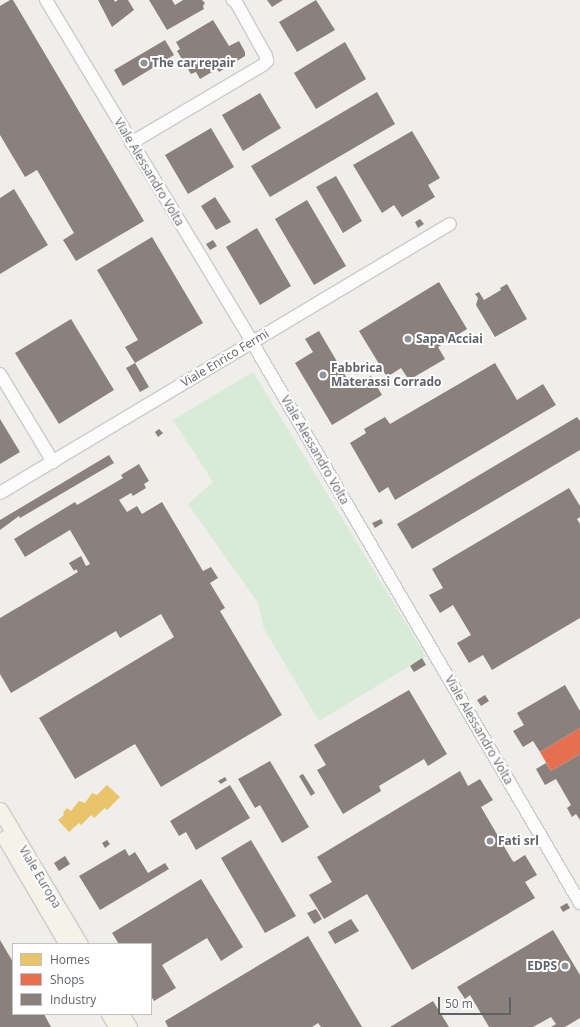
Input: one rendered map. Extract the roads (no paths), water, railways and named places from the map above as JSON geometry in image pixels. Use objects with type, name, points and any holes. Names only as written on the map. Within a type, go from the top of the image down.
[{"type":"main road","name":"Viale Europa","points":[[0,810],[79,943]]},
{"type":"main road","name":"Viale Europa","points":[[0,830],[67,943]]},
{"type":"main road","points":[[110,1015],[117,1027]]},
{"type":"main road","points":[[122,1015],[129,1027]]},
{"type":"street","name":"Viale Alessandro Volta","points":[[46,0],[252,342],[580,903]]},
{"type":"street","points":[[131,143],[263,65],[267,61],[266,56],[236,2],[233,0]]},
{"type":"street","name":"Viale Enrico Fermi","points":[[0,493],[450,224]]},
{"type":"street","points":[[0,374],[53,462]]},
{"type":"place","name":"The car repair","points":[[144,63]]},
{"type":"place","name":"Sapa Acciai","points":[[408,339]]},
{"type":"place","name":"Fabbrica Materassi Corrado","points":[[323,375]]},
{"type":"place","name":"Fati srl","points":[[490,841]]},
{"type":"place","name":"EDPS","points":[[565,966]]}]
